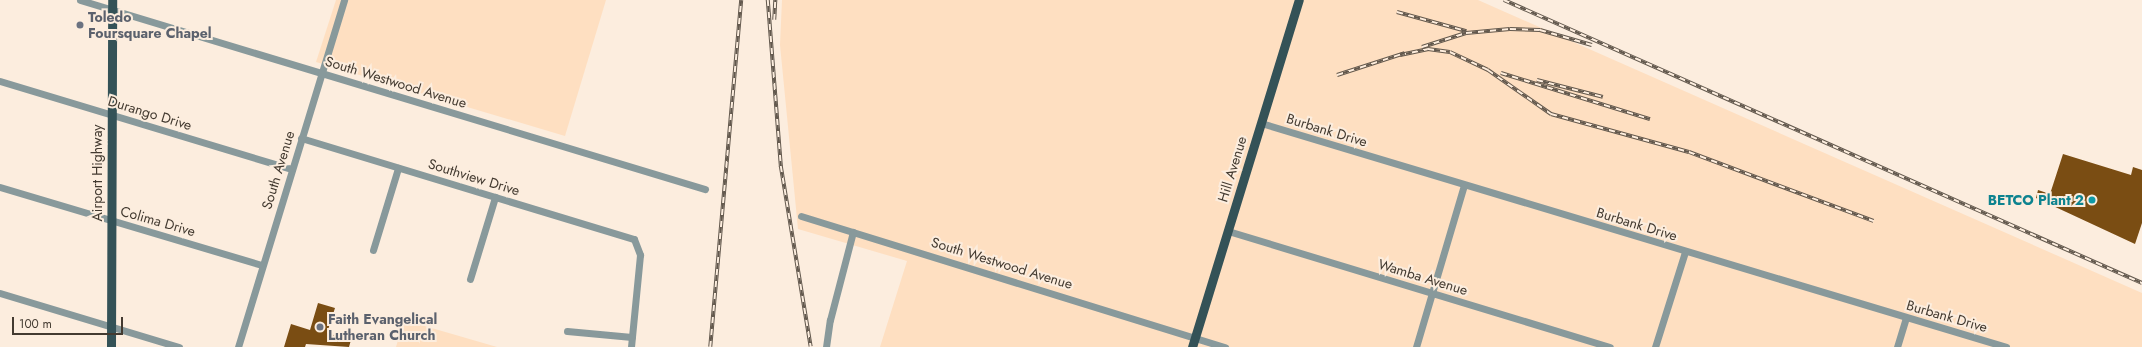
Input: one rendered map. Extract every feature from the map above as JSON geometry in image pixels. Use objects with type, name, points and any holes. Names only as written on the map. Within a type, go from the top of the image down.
[{"type":"main road","name":"Hill Avenue","points":[[1193,343],[1299,0]]},
{"type":"main road","name":"Airport Highway","points":[[111,347],[112,5]]},
{"type":"street","name":"South Westwood Avenue","points":[[80,0],[112,5],[321,72],[705,188]]},
{"type":"street","name":"South Avenue","points":[[238,347],[344,0]]},
{"type":"street","name":"Durango Drive","points":[[0,81],[292,169]]},
{"type":"street","name":"Burbank Drive","points":[[1261,123],[1685,252],[2006,347]]},
{"type":"street","name":"Southview Drive","points":[[301,138],[629,237],[637,243],[640,255],[632,337]]},
{"type":"street","points":[[373,250],[398,168]]},
{"type":"street","points":[[1416,347],[1464,185]]},
{"type":"street","name":"Colima Drive","points":[[0,187],[262,265]]},
{"type":"street","points":[[470,279],[495,197]]},
{"type":"street","name":"South Westwood Avenue","points":[[801,216],[1107,308],[1193,343],[1225,347]]},
{"type":"street","name":"Wamba Avenue","points":[[1228,231],[1610,347]]},
{"type":"street","points":[[826,347],[830,320],[853,232]]},
{"type":"street","points":[[1655,347],[1685,252]]},
{"type":"street","points":[[0,292],[179,347]]},
{"type":"street","points":[[1897,347],[1906,318]]},
{"type":"street","points":[[567,331],[632,337],[631,347]]},
{"type":"shaded area","points":[[336,0],[606,0],[565,136],[316,62]]},
{"type":"shaded area","points":[[782,0],[1478,0],[2142,293],[2142,347],[880,347],[907,261],[798,229],[780,45]]},
{"type":"shaded area","points":[[404,320],[497,347],[396,347]]},
{"type":"building","name":"BETCO Plant 2","points":[[2063,154],[2131,175],[2133,167],[2142,170],[2142,223],[2135,244],[2036,198],[2038,190],[2050,194]]},
{"type":"building","name":"Faith Evangelical Lutheran Church","points":[[318,303],[335,308],[327,333],[351,340],[349,347],[306,344],[305,347],[284,347],[291,324],[310,330]]},
{"type":"railway","points":[[710,347],[741,0]]},
{"type":"railway","points":[[768,0],[781,166],[811,347]]},
{"type":"railway","points":[[774,20],[775,0]]},
{"type":"railway","points":[[1504,0],[2142,283]]},
{"type":"railway","points":[[1397,12],[1466,31]]},
{"type":"railway","points":[[1422,47],[1466,33],[1510,29],[1540,30],[1592,45]]},
{"type":"railway","points":[[1400,55],[1428,49],[1450,52],[1488,70],[1551,114],[1689,152],[1874,221]]},
{"type":"railway","points":[[1337,75],[1405,53]]},
{"type":"railway","points":[[1501,73],[1650,119]]},
{"type":"railway","points":[[1537,80],[1603,97]]},
{"type":"place","name":"Toledo Foursquare Chapel","points":[[80,25]]},
{"type":"place","name":"BETCO Plant 2","points":[[2092,200]]},
{"type":"place","name":"Faith Evangelical Lutheran Church","points":[[320,327]]}]
